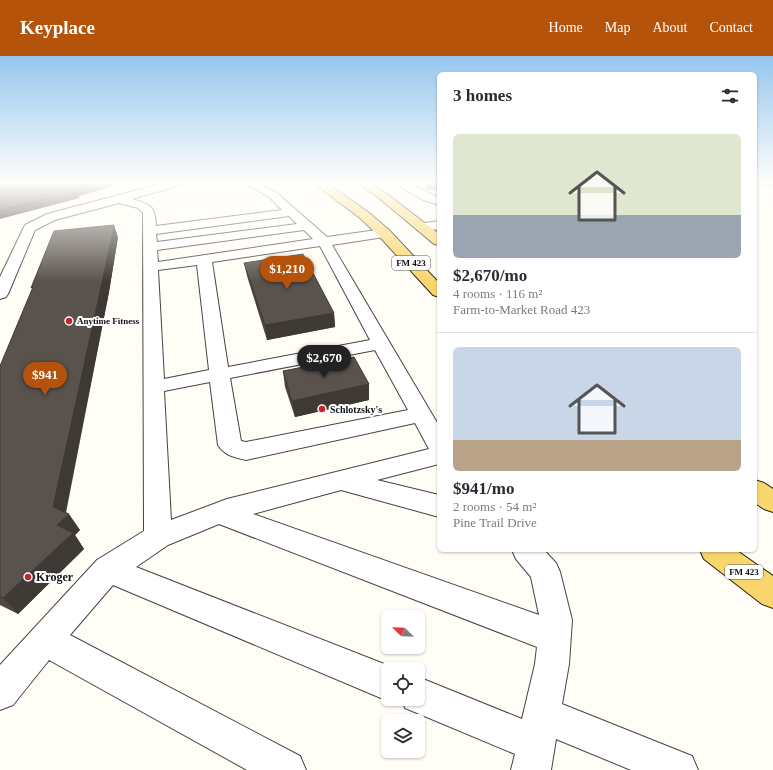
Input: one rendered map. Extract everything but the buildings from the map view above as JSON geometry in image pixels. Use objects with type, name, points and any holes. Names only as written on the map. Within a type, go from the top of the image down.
[{"type":"main road","name":"FM 423","points":[[364,215],[384,233],[437,290]]},
{"type":"main road","points":[[407,215],[437,240]]},
{"type":"main road","points":[[384,233],[422,227]]},
{"type":"main road","points":[[757,491],[773,502]]},
{"type":"main road","name":"FM 423","points":[[717,552],[773,594]]},
{"type":"lane","points":[[0,294],[30,228],[57,215]]},
{"type":"lane","points":[[149,215],[158,537]]},
{"type":"lane","points":[[150,239],[275,215]]},
{"type":"lane","points":[[296,215],[324,242],[437,442]]},
{"type":"lane","points":[[422,227],[437,225]]},
{"type":"lane","points":[[150,239],[307,226]]},
{"type":"lane","points":[[151,267],[384,233]]},
{"type":"lane","points":[[204,259],[230,445],[236,449],[246,451],[421,414]]},
{"type":"lane","points":[[154,387],[381,343]]},
{"type":"lane","points":[[0,692],[108,569],[158,537],[219,513],[437,456]]},
{"type":"lane","points":[[341,480],[437,505]]},
{"type":"lane","points":[[219,513],[539,631],[554,639]]},
{"type":"lane","points":[[528,552],[545,572],[556,620],[552,664],[537,742]]},
{"type":"lane","points":[[108,569],[381,680]]},
{"type":"lane","points":[[45,639],[286,770]]},
{"type":"lane","points":[[425,699],[537,742],[678,770]]},
{"type":"place","name":"Anytime Fitness","points":[[69,321]]},
{"type":"place","name":"Schlotzsky's","points":[[322,409]]},
{"type":"place","name":"Kroger","points":[[28,577]]}]
